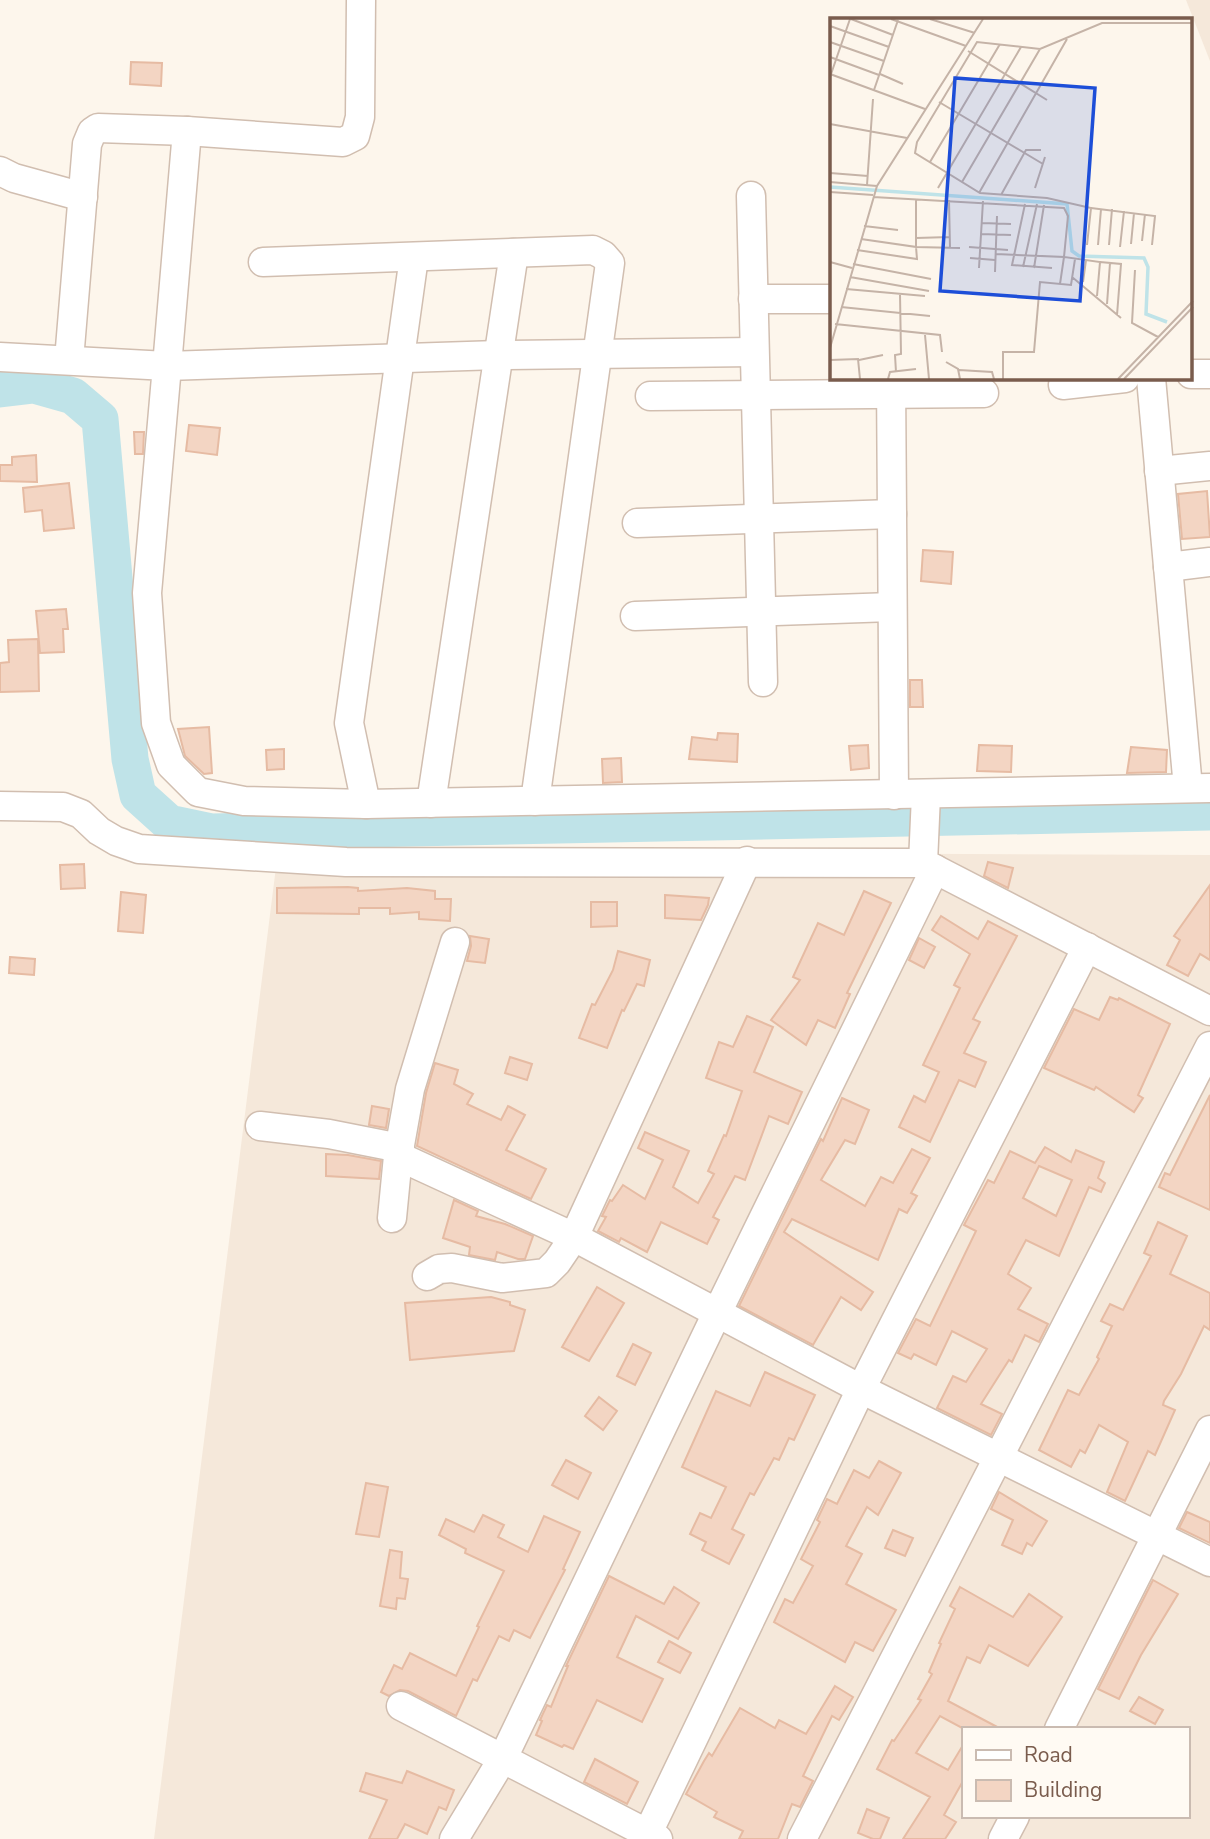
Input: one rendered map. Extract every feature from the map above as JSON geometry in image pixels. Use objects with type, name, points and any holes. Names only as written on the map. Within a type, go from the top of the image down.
[{"type":"street","points":[[69,360],[87,144],[92,132],[98,128],[187,131],[343,142],[355,136],[360,117],[360,0]]},
{"type":"street","points":[[187,131],[147,593],[156,723],[171,765],[198,792],[244,801],[366,804],[894,795],[926,800],[1199,788],[1168,568],[1151,380]]},
{"type":"street","points":[[0,171],[14,178],[83,197]]},
{"type":"street","points":[[751,196],[763,682]]},
{"type":"street","points":[[263,262],[593,250],[603,255],[610,263],[535,802]]},
{"type":"street","points":[[431,803],[513,253]]},
{"type":"street","points":[[366,804],[349,723],[414,257]]},
{"type":"street","points":[[753,299],[830,299]]},
{"type":"street","points":[[0,357],[167,366],[498,355],[754,352]]},
{"type":"street","points":[[1192,374],[1210,374]]},
{"type":"street","points":[[1063,385],[1107,380]]},
{"type":"street","points":[[891,387],[894,795]]},
{"type":"street","points":[[650,396],[754,396],[891,387],[984,393]]},
{"type":"street","points":[[1159,471],[1210,466]]},
{"type":"street","points":[[637,523],[892,514]]},
{"type":"street","points":[[1168,568],[1210,562]]},
{"type":"street","points":[[635,616],[892,607]]},
{"type":"street","points":[[454,1839],[503,1758],[717,1313],[928,859],[926,800]]},
{"type":"street","points":[[0,806],[63,807],[81,814],[99,831],[116,841],[139,849],[346,862],[928,859],[1210,1011]]},
{"type":"street","points":[[427,1276],[439,1269],[452,1268],[502,1278],[546,1273],[557,1262],[574,1237],[747,861]]},
{"type":"street","points":[[393,1218],[399,1152],[410,1090],[455,942]]},
{"type":"street","points":[[401,1706],[650,1837],[861,1389],[1087,947]]},
{"type":"street","points":[[802,1839],[1210,1046]]},
{"type":"street","points":[[260,1126],[329,1134],[399,1152],[574,1237],[999,1459],[1210,1562]]},
{"type":"street","points":[[1060,1727],[1210,1430]]},
{"type":"street","points":[[1003,1839],[1014,1818]]},
{"type":"shaded area","points":[[1186,0],[1210,0],[1210,61]]},
{"type":"shaded area","points":[[278,851],[1210,855],[1210,1839],[154,1839]]},
{"type":"building","points":[[131,62],[162,63],[161,86],[130,84]]},
{"type":"building","points":[[189,425],[220,428],[217,455],[186,451]]},
{"type":"building","points":[[134,432],[144,432],[143,454],[135,454]]},
{"type":"building","points":[[36,455],[37,482],[0,481],[0,465],[12,465],[12,457]]},
{"type":"building","points":[[69,483],[74,528],[44,531],[42,510],[25,512],[23,488]]},
{"type":"building","points":[[1207,491],[1210,537],[1182,539],[1178,494]]},
{"type":"building","points":[[923,550],[953,552],[951,584],[921,581]]},
{"type":"building","points":[[66,609],[68,629],[63,629],[64,652],[40,653],[36,611]]},
{"type":"building","points":[[38,639],[39,691],[0,692],[0,663],[9,662],[8,640]]},
{"type":"building","points":[[910,680],[922,680],[923,707],[910,707]]},
{"type":"building","points":[[209,727],[212,773],[204,774],[185,756],[178,729]]},
{"type":"building","points":[[718,733],[738,734],[737,762],[689,759],[692,737],[717,740]]},
{"type":"building","points":[[868,745],[869,768],[851,770],[849,746]]},
{"type":"building","points":[[979,745],[1012,746],[1011,772],[977,771]]},
{"type":"building","points":[[1131,747],[1167,750],[1166,772],[1127,773]]},
{"type":"building","points":[[284,749],[284,769],[267,770],[266,750]]},
{"type":"building","points":[[621,758],[622,782],[603,783],[602,759]]},
{"type":"building","points":[[988,862],[1013,868],[1008,888],[984,876]]},
{"type":"building","points":[[84,864],[85,888],[61,889],[60,865]]},
{"type":"building","points":[[1210,885],[1210,960],[1200,954],[1188,976],[1167,965],[1180,940],[1174,936]]},
{"type":"building","points":[[277,888],[358,888],[358,891],[407,888],[435,891],[435,899],[451,899],[450,921],[419,919],[419,912],[390,914],[390,908],[359,908],[359,914],[277,913]]},
{"type":"building","points":[[864,891],[891,903],[847,993],[850,994],[835,1028],[818,1020],[806,1045],[771,1020],[800,980],[793,977],[818,923],[844,935]]},
{"type":"building","points":[[121,892],[146,895],[143,933],[118,931]]},
{"type":"building","points":[[665,895],[709,898],[708,905],[701,920],[665,918]]},
{"type":"building","points":[[591,902],[617,902],[617,926],[591,927]]},
{"type":"building","points":[[941,916],[978,939],[988,921],[1017,936],[973,1019],[980,1022],[964,1053],[986,1062],[975,1087],[959,1080],[930,1142],[899,1127],[914,1096],[925,1102],[939,1072],[923,1065],[960,988],[954,985],[970,954],[932,930]]},
{"type":"building","points":[[470,936],[489,939],[485,963],[467,961],[471,946]]},
{"type":"building","points":[[919,938],[935,947],[924,968],[909,960]]},
{"type":"building","points":[[618,951],[650,960],[644,986],[637,984],[624,1011],[622,1010],[607,1048],[579,1038],[592,1004],[595,1005],[613,970]]},
{"type":"building","points":[[10,957],[35,959],[34,975],[9,973]]},
{"type":"building","points":[[1110,997],[1119,998],[1170,1024],[1138,1095],[1143,1098],[1134,1112],[1096,1087],[1094,1090],[1044,1068],[1074,1009],[1099,1020]]},
{"type":"building","points":[[747,1016],[773,1027],[754,1072],[802,1092],[788,1124],[769,1116],[745,1180],[735,1176],[713,1217],[719,1220],[707,1244],[661,1222],[647,1252],[621,1238],[619,1242],[598,1231],[606,1217],[602,1216],[610,1200],[612,1201],[623,1185],[645,1199],[663,1160],[638,1148],[645,1132],[689,1151],[673,1187],[698,1203],[714,1174],[708,1171],[724,1135],[726,1136],[742,1091],[706,1078],[719,1042],[733,1047]]},
{"type":"building","points":[[510,1057],[532,1064],[527,1080],[505,1073]]},
{"type":"building","points":[[435,1063],[458,1070],[454,1084],[473,1094],[467,1104],[501,1120],[508,1106],[525,1115],[506,1150],[546,1169],[531,1199],[417,1146],[426,1093]]},
{"type":"building","points":[[1210,1095],[1210,1210],[1159,1187],[1165,1173],[1170,1175]]},
{"type":"building","points":[[842,1098],[869,1110],[855,1144],[845,1140],[821,1180],[865,1206],[881,1177],[893,1183],[912,1149],[930,1158],[911,1193],[917,1196],[907,1213],[899,1209],[878,1260],[792,1219],[784,1232],[873,1292],[861,1310],[841,1297],[813,1345],[739,1306]]},
{"type":"building","points":[[372,1106],[389,1109],[386,1128],[369,1125]]},
{"type":"building","points":[[1045,1147],[1071,1162],[1076,1150],[1104,1162],[1098,1178],[1105,1183],[1101,1192],[1089,1187],[1059,1256],[1026,1240],[1008,1274],[1031,1288],[1018,1309],[1048,1324],[1039,1342],[1025,1335],[1012,1362],[1009,1360],[981,1404],[1002,1414],[991,1435],[937,1408],[953,1376],[966,1382],[987,1349],[952,1331],[936,1365],[914,1354],[911,1359],[898,1353],[916,1319],[930,1326],[976,1231],[964,1225],[988,1180],[994,1183],[1010,1151],[1035,1163]],"holes":[[[1039,1166],[1072,1180],[1056,1216],[1023,1198]]]},
{"type":"building","points":[[326,1154],[381,1161],[379,1179],[326,1176]]},
{"type":"building","points":[[454,1200],[478,1211],[476,1216],[533,1236],[525,1259],[497,1252],[495,1260],[469,1255],[470,1247],[443,1238]]},
{"type":"building","points":[[1158,1222],[1187,1236],[1170,1274],[1210,1293],[1210,1330],[1204,1326],[1181,1374],[1164,1401],[1163,1405],[1175,1410],[1155,1455],[1148,1451],[1125,1501],[1107,1492],[1128,1442],[1099,1425],[1085,1453],[1080,1450],[1071,1467],[1039,1450],[1068,1390],[1079,1395],[1099,1359],[1097,1357],[1112,1326],[1101,1321],[1110,1304],[1123,1310],[1151,1256],[1144,1253]]},
{"type":"building","points":[[597,1287],[624,1303],[589,1361],[562,1347]]},
{"type":"building","points":[[491,1297],[510,1302],[510,1305],[525,1310],[514,1351],[410,1360],[405,1303]]},
{"type":"building","points":[[633,1344],[651,1353],[635,1385],[617,1376]]},
{"type":"building","points":[[765,1372],[815,1395],[794,1440],[789,1438],[779,1460],[774,1458],[754,1495],[750,1493],[732,1529],[744,1535],[729,1564],[702,1550],[706,1542],[690,1534],[700,1513],[711,1518],[726,1487],[682,1467],[716,1391],[750,1406]]},
{"type":"building","points":[[599,1397],[617,1411],[603,1430],[585,1416]]},
{"type":"building","points":[[566,1460],[591,1473],[578,1499],[552,1485]]},
{"type":"building","points":[[879,1461],[901,1473],[878,1515],[867,1507],[846,1546],[862,1554],[846,1584],[896,1610],[873,1651],[855,1642],[845,1662],[774,1622],[785,1599],[793,1603],[813,1566],[801,1559],[820,1522],[817,1520],[827,1499],[837,1504],[854,1470],[869,1478]]},
{"type":"building","points":[[366,1483],[388,1487],[379,1537],[356,1534]]},
{"type":"building","points":[[999,1492],[1047,1521],[1032,1546],[1027,1543],[1022,1554],[1002,1545],[1013,1520],[991,1509]]},
{"type":"building","points":[[1187,1512],[1210,1522],[1210,1543],[1179,1528]]},
{"type":"building","points":[[483,1515],[504,1525],[498,1537],[528,1552],[544,1516],[580,1532],[563,1569],[565,1570],[530,1638],[514,1630],[509,1641],[499,1636],[477,1681],[473,1679],[456,1716],[408,1691],[400,1690],[389,1696],[381,1692],[394,1665],[402,1669],[410,1653],[456,1676],[504,1571],[465,1553],[466,1549],[439,1535],[446,1519],[474,1532]]},
{"type":"building","points":[[893,1530],[913,1538],[905,1556],[885,1548]]},
{"type":"building","points":[[390,1550],[402,1552],[400,1578],[408,1579],[405,1599],[397,1598],[396,1609],[380,1606]]},
{"type":"building","points":[[609,1576],[664,1604],[674,1587],[699,1603],[678,1639],[636,1616],[617,1657],[663,1679],[642,1722],[597,1700],[573,1749],[564,1745],[562,1747],[536,1735],[542,1721],[540,1720],[547,1705],[551,1707],[566,1666]]},
{"type":"building","points":[[1153,1580],[1178,1594],[1141,1655],[1119,1699],[1098,1689]]},
{"type":"building","points":[[960,1587],[1013,1617],[1029,1594],[1062,1617],[1028,1666],[989,1645],[980,1663],[967,1657],[948,1701],[997,1727],[962,1728],[940,1716],[916,1753],[948,1770],[962,1747],[962,1783],[944,1815],[956,1822],[945,1839],[903,1839],[930,1797],[877,1769],[892,1740],[894,1741],[921,1700],[918,1699],[932,1674],[929,1672],[941,1644],[939,1643],[955,1609],[950,1606]]},
{"type":"building","points":[[669,1641],[691,1653],[680,1673],[658,1662]]},
{"type":"building","points":[[835,1686],[853,1697],[839,1720],[832,1716],[803,1776],[813,1781],[800,1807],[792,1804],[778,1839],[739,1839],[743,1831],[714,1817],[717,1812],[686,1794],[709,1753],[712,1756],[740,1708],[775,1728],[779,1720],[806,1734]]},
{"type":"building","points":[[1139,1697],[1163,1710],[1155,1724],[1130,1711]]},
{"type":"building","points":[[595,1759],[638,1782],[627,1804],[584,1782]]},
{"type":"building","points":[[407,1771],[454,1790],[446,1810],[439,1807],[427,1834],[405,1824],[397,1839],[369,1839],[387,1800],[360,1791],[366,1773],[402,1783]]},
{"type":"building","points":[[867,1809],[889,1818],[880,1839],[858,1833]]},
{"type":"waterway","points":[[0,389],[34,385],[73,396],[100,419],[130,759],[138,795],[169,823],[212,832],[1210,812]]}]
